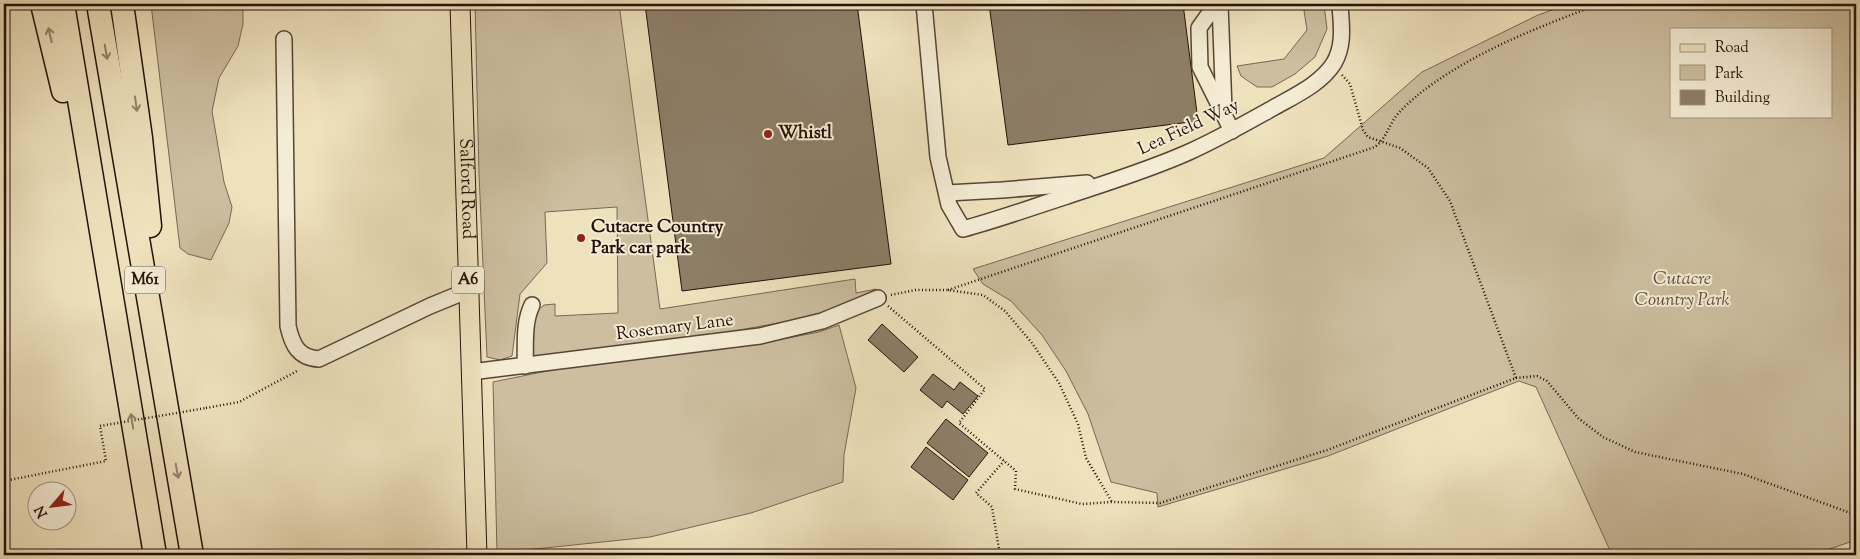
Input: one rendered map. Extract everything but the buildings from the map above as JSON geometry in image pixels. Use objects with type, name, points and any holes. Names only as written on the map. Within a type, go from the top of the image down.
[{"type":"highway","name":"M61","points":[[42,4],[110,287]]},
{"type":"highway","name":"M61","points":[[63,4],[155,555]]},
{"type":"highway","name":"M61","points":[[98,4],[192,555]]},
{"type":"highway","name":"M61","points":[[122,4],[142,148],[172,440]]},
{"type":"main road","name":"Salford Road","points":[[460,4],[477,555]]},
{"type":"lane","points":[[924,4],[938,156],[947,193],[1113,180]]},
{"type":"lane","points":[[1218,4],[1224,114]]},
{"type":"lane","points":[[1218,4],[1199,28],[1200,67],[1232,131]]},
{"type":"lane","name":"Lea Field Way","points":[[947,193],[949,205],[963,228],[989,222],[1113,180],[1188,152],[1232,131],[1305,90],[1333,65],[1339,53],[1343,37],[1340,4]]},
{"type":"lane","points":[[284,39],[288,326],[291,338],[301,354],[309,359],[319,359],[430,306],[469,290]]},
{"type":"lane","name":"Rosemary Lane","points":[[471,372],[760,336],[822,321],[878,298]]},
{"type":"lane","points":[[525,366],[526,327],[528,313],[532,305]]},
{"type":"path","points":[[948,290],[1375,147],[1382,142],[1395,118],[1418,95],[1448,73],[1532,29],[1600,4]]},
{"type":"path","points":[[1333,65],[1350,84],[1362,130],[1368,137],[1400,148],[1428,168],[1450,201],[1516,378]]},
{"type":"path","points":[[878,298],[915,290],[948,290],[983,295],[1005,311],[1032,343],[1059,383],[1078,424],[1086,458],[1112,502]]},
{"type":"path","points":[[878,298],[985,389],[959,423],[1016,471],[1015,490],[1082,504],[1112,502],[1160,503],[1327,450],[1516,378],[1537,376],[1547,381],[1578,418],[1603,436],[1635,452],[1743,474],[1856,515]]},
{"type":"path","points":[[4,481],[106,461],[100,426],[239,402],[319,359]]},
{"type":"path","points":[[1000,555],[992,507],[976,493],[1004,461]]},
{"type":"green space","points":[[151,4],[184,4],[190,9],[225,8],[232,4],[243,4],[243,24],[238,46],[219,78],[212,111],[224,182],[232,207],[229,223],[211,260],[188,254],[180,248]]},
{"type":"green space","points":[[475,4],[619,4],[660,309],[855,279],[856,293],[876,289],[822,315],[652,346],[537,361],[529,353],[534,307],[538,310],[544,305],[555,304],[555,316],[618,313],[617,207],[545,212],[547,263],[520,294],[512,356],[500,360],[487,357],[479,174]]},
{"type":"green space","points":[[1303,4],[1324,4],[1327,29],[1315,57],[1295,74],[1272,87],[1257,87],[1241,76],[1237,66],[1284,59],[1307,30]]},
{"type":"green space","name":"Cutacre Country Park","points":[[1569,4],[1856,4],[1856,540],[1812,555],[1612,555],[1536,387],[1519,381],[1328,456],[1158,507],[1157,493],[1111,482],[1088,414],[1066,371],[1042,335],[1011,301],[983,284],[973,269],[1324,158],[1422,72],[1538,15]]},
{"type":"green space","points":[[839,325],[856,388],[844,455],[843,482],[751,513],[650,537],[497,553],[493,382],[552,370],[788,338],[819,332]]},
{"type":"place","name":"Whistl","points":[[768,134]]},
{"type":"place","name":"Cutacre Country Park car park","points":[[581,238]]}]
